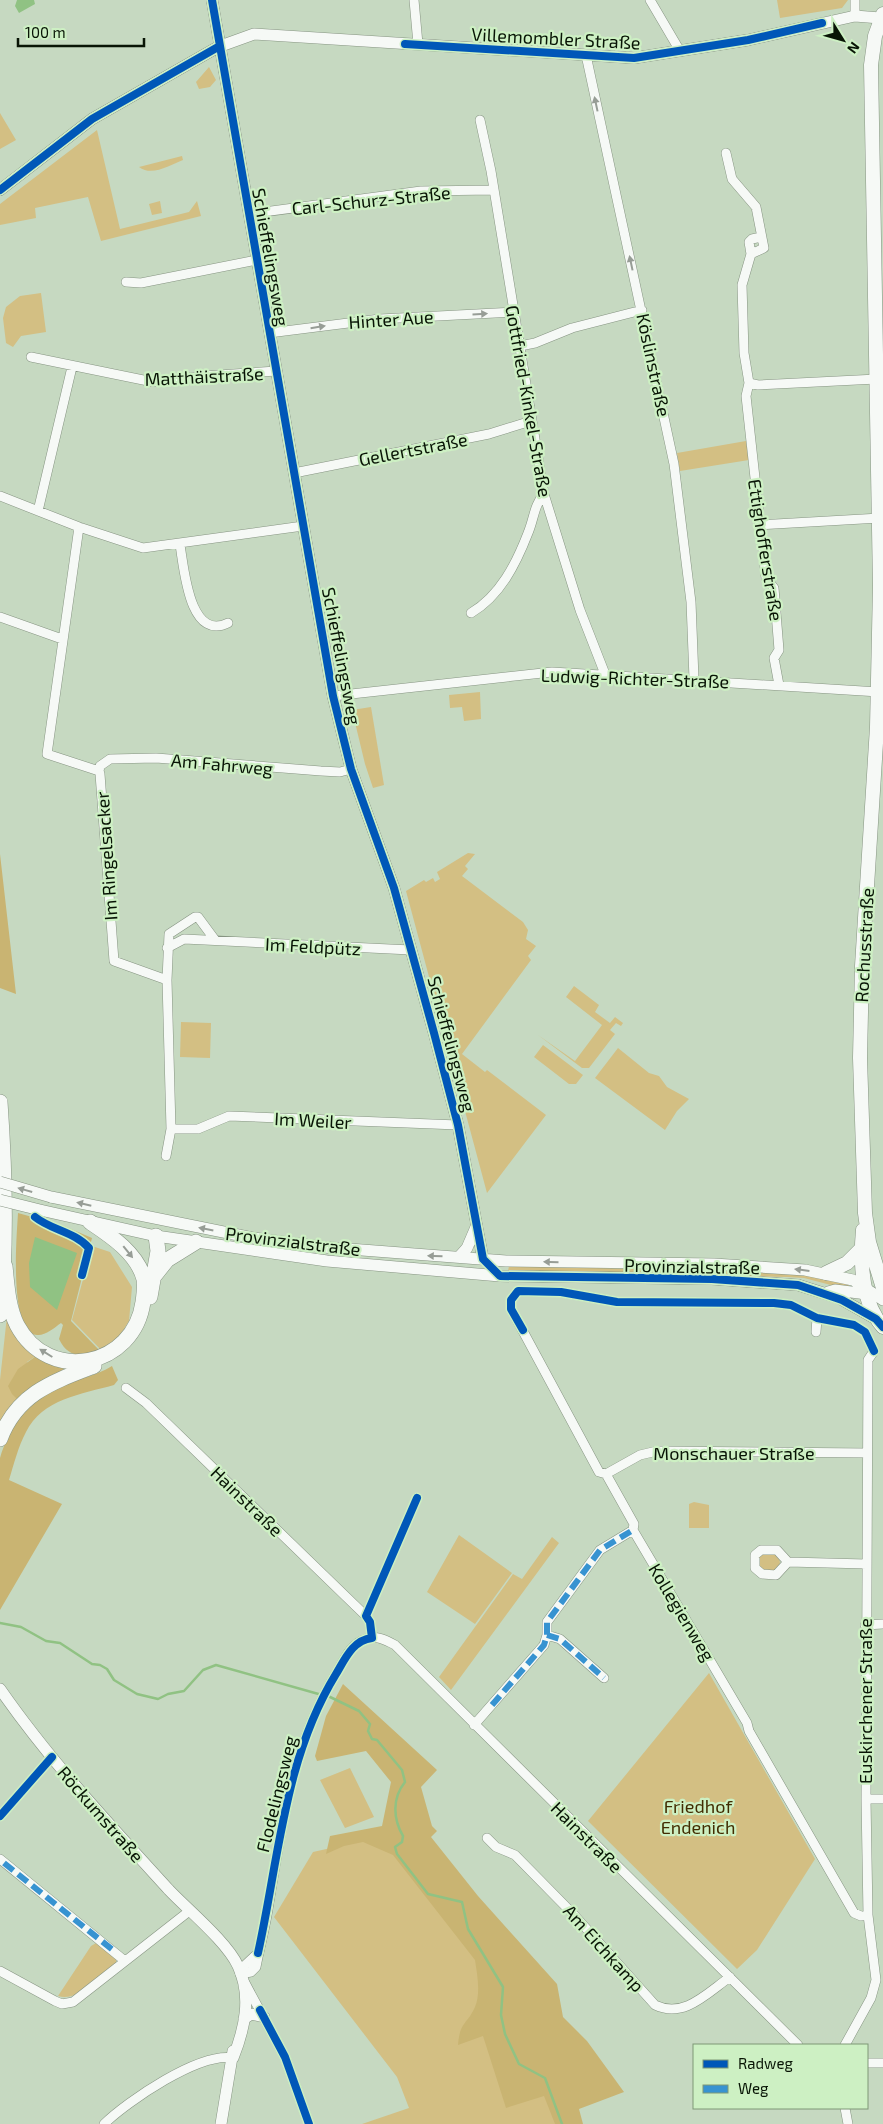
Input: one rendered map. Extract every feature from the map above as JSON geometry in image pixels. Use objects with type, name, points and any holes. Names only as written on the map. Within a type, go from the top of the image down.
[{"type":"highway","points":[[0,1102],[5,1197],[4,1266],[0,1315]]},
{"type":"highway","points":[[90,1222],[122,1246],[149,1277]]},
{"type":"highway","points":[[0,1439],[12,1417],[34,1393],[49,1383],[119,1351],[130,1336],[141,1314],[149,1277],[145,1260],[156,1236]]},
{"type":"highway","points":[[149,1277],[167,1260],[196,1242]]},
{"type":"highway","points":[[4,1266],[11,1308],[18,1326],[35,1346],[54,1358],[92,1364]]},
{"type":"main road","name":"Rochusstraße","points":[[879,1323],[865,1214],[860,992],[878,790],[881,641],[880,518],[871,65],[875,36],[882,17]]},
{"type":"main road","name":"Rochusstraße","points":[[865,1214],[861,1268],[873,1287]]},
{"type":"main road","points":[[826,1273],[847,1263],[861,1249]]},
{"type":"street","name":"Schieffelingsweg","points":[[212,0],[218,47],[333,696],[351,770],[394,888],[412,950],[458,1125],[484,1259]]},
{"type":"street","points":[[414,0],[418,44]]},
{"type":"street","points":[[650,0],[680,51]]},
{"type":"street","points":[[855,0],[855,16]]},
{"type":"street","name":"Villemombler Straße","points":[[0,190],[92,119],[218,47],[254,34],[634,58],[748,40],[855,16],[882,17]]},
{"type":"street","name":"Köslinstraße","points":[[586,55],[665,416],[682,515],[691,602],[694,679]]},
{"type":"street","name":"Gottfried-Kinkel-Straße","points":[[480,120],[494,190],[544,494],[580,610],[605,674]]},
{"type":"street","name":"Ettighofferstraße","points":[[726,153],[732,179],[756,207],[764,248],[751,254],[742,284],[744,353],[748,383],[746,396],[766,578],[774,588],[780,650],[774,658],[779,685]]},
{"type":"street","name":"Carl-Schurz-Straße","points":[[249,214],[421,191],[494,190]]},
{"type":"street","points":[[126,282],[141,284],[257,260]]},
{"type":"street","points":[[520,346],[535,344],[572,328],[642,310]]},
{"type":"street","name":"Hinter Aue","points":[[270,333],[373,319],[513,312]]},
{"type":"street","name":"Matthäistraße","points":[[31,356],[72,367],[153,382],[204,376],[276,372]]},
{"type":"street","points":[[38,511],[72,367]]},
{"type":"street","points":[[748,383],[758,385],[877,379]]},
{"type":"street","name":"Gellertstraße","points":[[294,472],[489,434],[531,421]]},
{"type":"street","points":[[471,613],[493,596],[507,577],[529,532],[537,505],[544,494]]},
{"type":"street","points":[[0,496],[79,527],[143,548],[180,545],[303,526]]},
{"type":"street","points":[[760,525],[880,518]]},
{"type":"street","name":"Im Ringelsacker","points":[[79,527],[47,754],[98,771],[114,961],[167,980]]},
{"type":"street","points":[[180,545],[188,596],[194,609],[204,620],[213,625],[221,627],[228,623]]},
{"type":"street","points":[[0,617],[62,639]]},
{"type":"street","name":"Ludwig-Richter-Straße","points":[[333,696],[552,672],[694,679],[879,692]]},
{"type":"street","name":"Am Fahrweg","points":[[98,771],[100,766],[110,759],[156,758],[321,771],[340,772],[351,770]]},
{"type":"street","points":[[166,1156],[171,1130],[167,980],[169,934],[195,917],[198,918],[215,940]]},
{"type":"street","name":"Im Feldpütz","points":[[167,948],[184,938],[412,950]]},
{"type":"street","name":"Im Weiler","points":[[171,1130],[198,1129],[229,1116],[458,1125]]},
{"type":"street","name":"Provinzialstraße","points":[[0,1182],[50,1197],[149,1219],[253,1238],[314,1246],[484,1259],[770,1266],[826,1273],[853,1280],[873,1287],[883,1300]]},
{"type":"street","name":"Provinzialstraße","points":[[0,1200],[156,1236],[327,1261],[500,1276],[774,1282],[798,1285],[826,1293],[879,1323]]},
{"type":"street","points":[[149,1219],[156,1236],[164,1228],[175,1223]]},
{"type":"street","points":[[459,1257],[474,1237],[477,1223]]},
{"type":"street","points":[[460,1273],[484,1259],[500,1276]]},
{"type":"street","points":[[826,1293],[834,1290],[873,1287]]},
{"type":"street","name":"Kollegienweg","points":[[816,1332],[817,1318],[790,1305],[774,1303],[617,1302],[561,1292],[532,1291],[518,1292],[511,1300],[511,1308],[599,1472],[606,1474],[634,1524],[633,1530],[716,1668],[747,1723],[754,1740],[849,1907],[854,1913],[861,1916],[868,1915]]},
{"type":"street","name":"Euskirchener Straße","points":[[846,2044],[875,1988],[875,1962],[868,1915],[865,1625],[868,1360],[874,1351]]},
{"type":"street","name":"Hainstraße","points":[[126,1388],[146,1402],[366,1616]]},
{"type":"street","name":"Monschauer Straße","points":[[606,1474],[640,1455],[657,1452],[867,1453]]},
{"type":"street","points":[[372,1638],[370,1622],[366,1616],[417,1498]]},
{"type":"street","points":[[474,1725],[538,1654],[547,1635],[547,1622],[600,1550],[633,1530]]},
{"type":"street","points":[[788,1562],[866,1564]]},
{"type":"street","points":[[865,1625],[883,1624]]},
{"type":"street","points":[[547,1635],[560,1639],[604,1678]]},
{"type":"street","name":"Hainstraße","points":[[372,1638],[386,1640],[395,1645],[797,2044]]},
{"type":"street","name":"Flodelingsweg","points":[[221,2124],[233,2058],[233,2040],[244,1967],[258,1953],[295,1765],[309,1726],[324,1694],[349,1652],[359,1642],[372,1638]]},
{"type":"street","name":"Röckumstraße","points":[[0,1688],[78,1788],[188,1912],[233,1958],[285,2057],[309,2124]]},
{"type":"street","points":[[866,1800],[883,1799]]},
{"type":"street","name":"Am Eichkamp","points":[[488,1838],[496,1847],[515,1855],[575,1916],[655,2005],[673,2010],[683,2009],[730,1977]]},
{"type":"street","points":[[0,1859],[125,1961]]},
{"type":"street","points":[[0,1971],[62,2004],[80,1998],[188,1912]]},
{"type":"street","name":"Flodelingsweg","points":[[233,2058],[240,2040],[247,1999],[242,1977]]},
{"type":"street","points":[[244,2019],[251,2014],[264,2016]]},
{"type":"street","points":[[104,2124],[133,2099],[156,2085],[216,2058],[233,2058]]},
{"type":"street","points":[[868,2063],[883,2063]]},
{"type":"street","points":[[845,2109],[848,2124]]},
{"type":"green space","points":[[777,0],[848,0],[842,8],[780,18]]},
{"type":"green space","points":[[209,67],[216,80],[210,87],[199,89],[196,82]]},
{"type":"green space","points":[[0,113],[16,140],[0,149]]},
{"type":"green space","points":[[97,130],[120,229],[189,212],[197,201],[201,216],[101,241],[88,197],[35,208],[36,218],[0,225],[0,204]]},
{"type":"green space","points":[[182,156],[183,160],[161,169],[150,171],[139,167]]},
{"type":"green space","points":[[160,201],[162,213],[152,215],[149,204]]},
{"type":"green space","points":[[41,293],[46,332],[21,336],[13,347],[6,343],[3,318],[6,307],[20,296]]},
{"type":"green space","points":[[746,441],[749,460],[680,471],[677,453]]},
{"type":"green space","points":[[480,692],[481,719],[464,721],[462,707],[450,708],[449,695]]},
{"type":"green space","points":[[371,707],[384,785],[373,788],[352,710]]},
{"type":"green space","points":[[468,853],[475,854],[465,866],[468,869],[462,876],[523,922],[528,930],[526,939],[536,946],[528,956],[531,960],[462,1054],[485,1072],[487,1070],[546,1115],[487,1193],[406,891],[424,880],[426,882],[433,878],[435,882],[440,879],[437,872]]},
{"type":"green space","points":[[574,986],[599,1005],[595,1012],[610,1023],[615,1017],[623,1023],[621,1026],[616,1023],[610,1030],[615,1034],[589,1068],[582,1068],[538,1035],[575,1061],[602,1025],[566,997]]},
{"type":"green space","points":[[181,1022],[211,1023],[210,1058],[180,1057]]},
{"type":"green space","points":[[543,1045],[583,1075],[576,1084],[569,1084],[534,1057]]},
{"type":"green space","points":[[618,1048],[649,1073],[659,1076],[667,1087],[689,1099],[677,1111],[665,1130],[595,1078]]},
{"type":"green space","points":[[92,1246],[110,1252],[132,1287],[129,1321],[119,1337],[103,1352],[72,1320]]},
{"type":"green space","points":[[509,1266],[772,1272],[821,1277],[848,1283],[850,1290],[804,1278],[508,1271]]},
{"type":"green space","points":[[8,1307],[39,1354],[27,1362],[20,1402],[0,1431],[0,1380]]},
{"type":"green space","points":[[694,1502],[709,1505],[709,1528],[689,1528],[689,1504]]},
{"type":"green space","points":[[459,1535],[512,1573],[475,1624],[427,1592]]},
{"type":"green space","points":[[552,1537],[559,1543],[451,1690],[439,1677],[513,1574],[522,1579]]},
{"type":"green space","points":[[761,1554],[776,1554],[780,1562],[777,1571],[759,1570],[757,1559]]},
{"type":"green space","name":"Friedhof Endenich","points":[[709,1673],[815,1859],[757,1950],[737,1969],[588,1821]]},
{"type":"green space","points":[[350,1768],[374,1817],[345,1828],[320,1780]]},
{"type":"green space","points":[[380,1837],[499,1986],[558,2124],[362,2124],[409,2108],[397,2077],[274,1917],[313,1852]]},
{"type":"green space","points":[[98,1942],[116,1958],[116,1963],[81,1992],[66,1997],[58,1996],[91,1946]]},
{"type":"shaded area","points":[[17,0],[34,0],[35,4],[19,13],[15,6]]},
{"type":"shaded area","points":[[0,854],[16,994],[0,988]]},
{"type":"shaded area","points":[[18,1213],[64,1226],[92,1238],[71,1321],[100,1351],[81,1355],[71,1353],[59,1339],[63,1325],[61,1323],[40,1335],[28,1330],[22,1318],[16,1281]]},
{"type":"shaded area","points":[[35,1237],[77,1253],[57,1310],[30,1287],[29,1263]]},
{"type":"shaded area","points":[[39,1354],[63,1366],[64,1369],[20,1402],[12,1394],[8,1386],[18,1369]]},
{"type":"shaded area","points":[[112,1366],[118,1380],[114,1385],[76,1395],[52,1405],[33,1421],[23,1438],[9,1480],[62,1504],[0,1610],[0,1458],[9,1436],[30,1405],[49,1390],[93,1375]]},
{"type":"shaded area","points":[[343,1684],[437,1770],[421,1787],[432,1826],[437,1831],[431,1837],[478,1896],[557,1984],[563,2017],[587,2041],[624,2092],[579,2109],[583,2124],[555,2124],[544,2096],[506,2108],[483,2036],[458,2045],[460,2031],[477,2002],[478,1984],[475,1960],[393,1855],[363,1842],[344,1846],[326,1854],[330,1836],[382,1826],[391,1782],[366,1751],[317,1761],[315,1756],[326,1716]]},
{"type":"waterway","points":[[0,1623],[21,1627],[46,1641],[60,1643],[92,1664],[100,1665],[107,1669],[114,1680],[137,1694],[158,1699],[168,1694],[184,1691],[203,1670],[216,1665],[322,1695]]},
{"type":"waterway","points":[[328,1696],[359,1711],[370,1724],[368,1731],[372,1739],[377,1740],[402,1770],[405,1782],[398,1795],[395,1809],[397,1823],[403,1836],[402,1842],[395,1847],[397,1854],[428,1894],[462,1902],[468,1929],[503,1987],[501,2015],[505,2034],[519,2064],[545,2078],[562,2124]]},
{"type":"marked path","points":[[492,1705],[544,1645],[547,1635],[547,1622],[600,1550],[633,1530]]},
{"type":"marked path","points":[[547,1635],[560,1639],[604,1678]]},
{"type":"marked path","points":[[4,1863],[114,1951]]},
{"type":"cycle path","points":[[212,0],[333,696],[351,769],[394,888],[434,1033],[458,1125],[483,1259],[500,1276],[712,1279],[798,1285],[842,1300],[876,1319],[883,1327]]},
{"type":"cycle path","points":[[405,44],[634,58],[748,40],[822,23]]},
{"type":"cycle path","points":[[0,190],[92,119],[218,47]]},
{"type":"cycle path","points":[[35,1217],[77,1238],[89,1248],[82,1275]]},
{"type":"cycle path","points":[[523,1330],[511,1309],[511,1300],[518,1291],[561,1292],[617,1302],[774,1303],[791,1305],[817,1318],[854,1325],[865,1332],[874,1351]]},
{"type":"cycle path","points":[[258,1953],[285,1810],[305,1740],[319,1706],[346,1657],[360,1642],[372,1638],[370,1622],[366,1616],[417,1498]]},
{"type":"cycle path","points":[[0,1816],[52,1757]]},
{"type":"cycle path","points":[[260,2010],[285,2057],[309,2124]]}]
